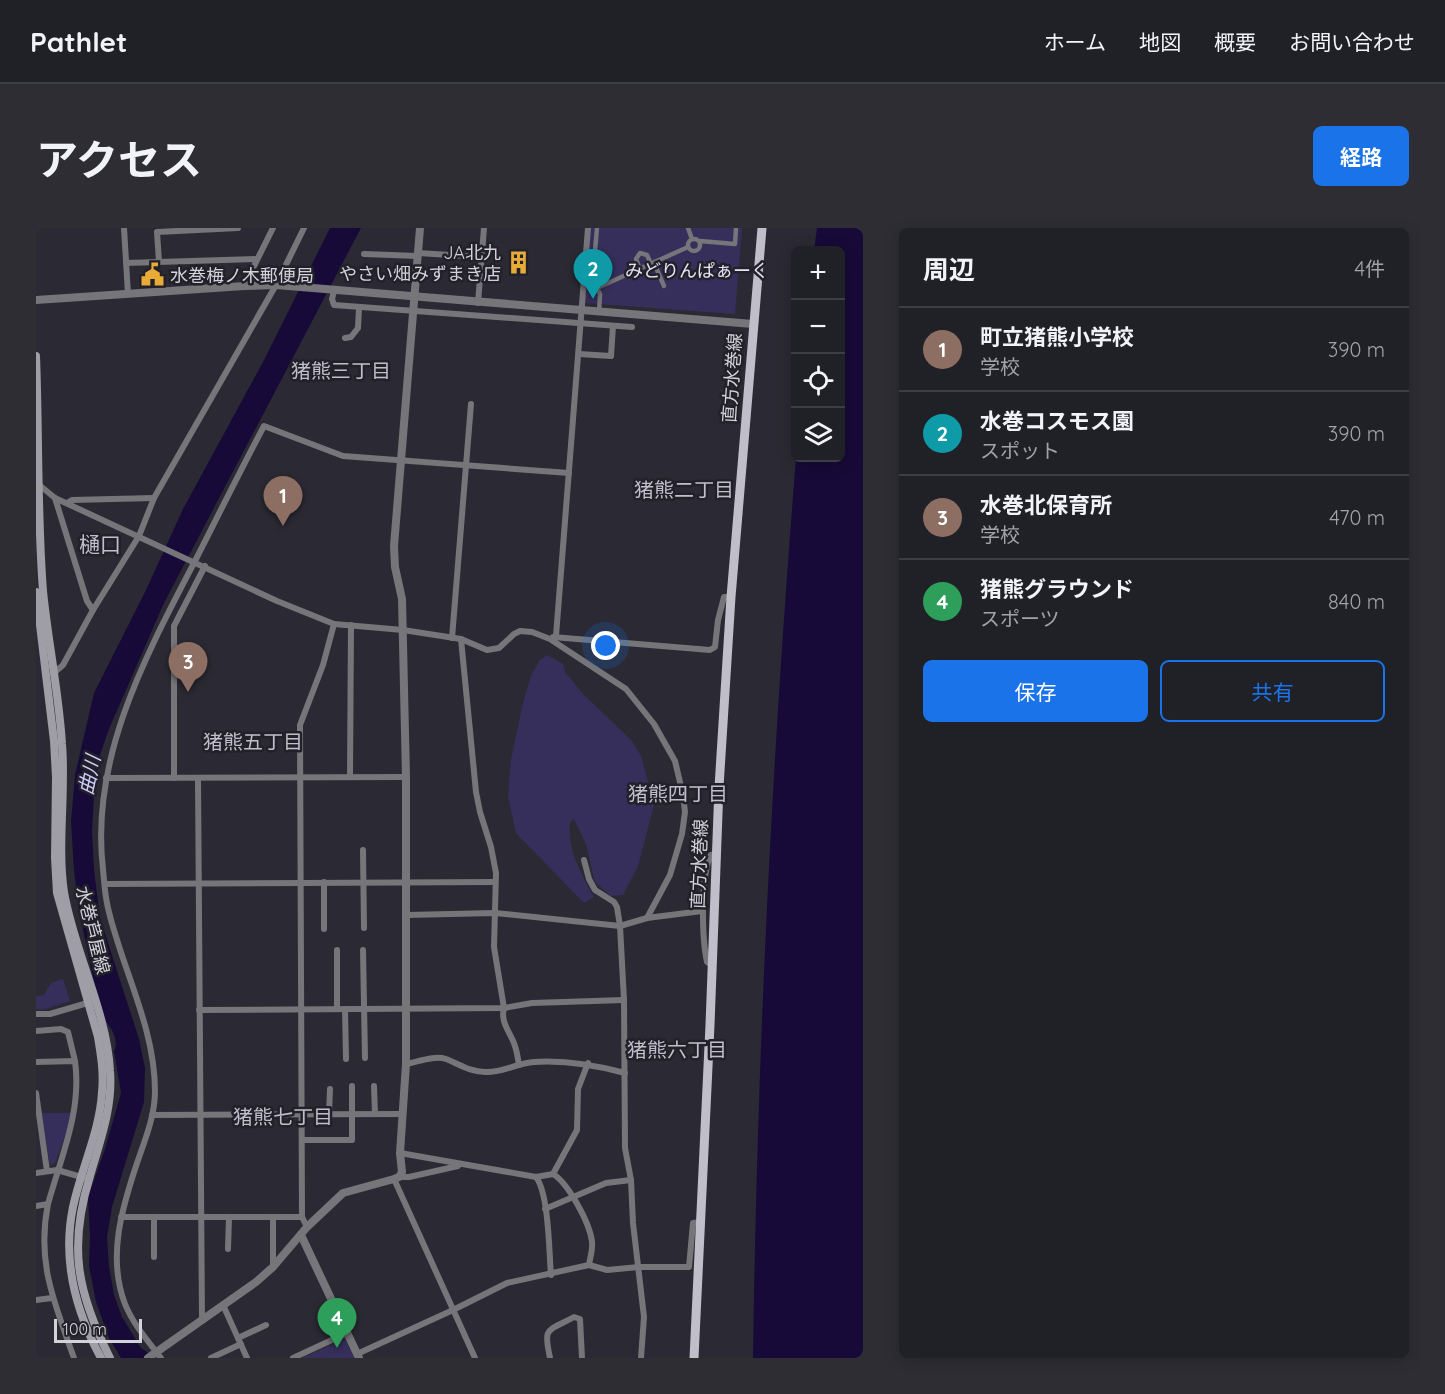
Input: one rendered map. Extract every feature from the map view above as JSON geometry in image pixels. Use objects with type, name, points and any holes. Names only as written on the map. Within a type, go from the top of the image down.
[{"type":"main road","name":"直方水巻線","points":[[694,1358],[716,854],[731,597],[762,228]]},
{"type":"main road","name":"水巻芦屋線","points":[[36,356],[38,484],[50,675]]},
{"type":"main road","name":"水巻芦屋線","points":[[36,592],[62,741],[64,892],[91,1001],[109,1053],[111,1073],[108,1112],[69,1231],[70,1265],[83,1321],[101,1358]]},
{"type":"main road","name":"水巻芦屋線","points":[[85,1178],[78,1231],[80,1274],[90,1318],[110,1358]]},
{"type":"street","points":[[124,228],[128,294]]},
{"type":"street","points":[[159,262],[157,232],[238,228]]},
{"type":"street","points":[[244,286],[273,228]]},
{"type":"street","points":[[50,675],[63,665],[93,610],[139,536],[154,498],[276,285],[304,228]]},
{"type":"street","points":[[397,1178],[402,1172],[400,1153],[406,1064],[407,915],[402,599],[395,567],[394,546],[420,228]]},
{"type":"street","points":[[478,303],[484,228]]},
{"type":"street","points":[[553,637],[569,473],[588,228]]},
{"type":"street","points":[[597,228],[594,287],[600,294],[599,313]]},
{"type":"street","points":[[688,228],[692,239],[700,242],[735,243],[736,228]]},
{"type":"street","points":[[688,247],[692,239]]},
{"type":"street","points":[[688,247],[691,251],[697,251],[700,248],[700,242]]},
{"type":"street","points":[[584,285],[594,287],[688,247]]},
{"type":"street","points":[[640,269],[636,259],[640,253],[645,253],[664,286]]},
{"type":"street","points":[[364,254],[482,257]]},
{"type":"street","points":[[126,263],[256,259]]},
{"type":"street","points":[[36,300],[276,285],[753,324]]},
{"type":"street","points":[[333,291],[334,305],[632,327]]},
{"type":"street","points":[[345,338],[351,337],[358,328],[360,308]]},
{"type":"street","points":[[579,354],[611,357],[613,326]]},
{"type":"street","points":[[452,638],[471,404]]},
{"type":"street","points":[[461,1165],[397,1178],[343,1193],[307,1227],[273,1267],[256,1282],[155,1355],[125,1303],[120,1285],[117,1250],[121,1217],[152,1115],[155,1093],[152,1052],[108,907],[101,840],[106,778],[119,725],[162,624],[264,426],[343,456],[569,473]]},
{"type":"street","points":[[38,484],[55,498],[277,601],[334,624],[403,630],[462,639],[487,650],[499,648],[514,634],[532,632],[553,637],[710,650],[715,647],[718,620],[724,597],[731,597]]},
{"type":"street","points":[[55,498],[87,601],[93,610]]},
{"type":"street","points":[[67,503],[72,500],[154,498]]},
{"type":"street","points":[[174,778],[174,626],[205,566]]},
{"type":"street","points":[[307,1227],[302,1217],[300,724],[323,664],[334,624]]},
{"type":"street","points":[[350,776],[351,625]]},
{"type":"street","points":[[553,637],[626,689],[654,724],[675,761],[684,795],[685,812],[682,834],[670,875],[647,918]]},
{"type":"street","points":[[462,639],[476,792],[491,847],[495,882],[494,947],[504,1008],[502,1015],[507,1032],[515,1046],[519,1065]]},
{"type":"street","points":[[106,778],[406,777]]},
{"type":"street","points":[[198,778],[202,1321]]},
{"type":"street","points":[[363,850],[364,928]]},
{"type":"street","points":[[712,965],[707,962],[705,952],[702,911],[706,865],[711,855],[716,854]]},
{"type":"street","points":[[584,860],[589,879],[595,890],[614,902],[617,907],[620,926],[624,1000],[625,1148],[631,1180],[644,1317],[641,1358]]},
{"type":"street","points":[[324,882],[324,929]]},
{"type":"street","points":[[106,884],[495,882]]},
{"type":"street","points":[[407,915],[495,913],[620,926],[647,918],[702,911]]},
{"type":"street","points":[[337,950],[337,1009]]},
{"type":"street","points":[[363,950],[365,1058]]},
{"type":"street","points":[[199,1010],[504,1008],[532,1003],[624,1000]]},
{"type":"street","points":[[36,1014],[50,1014],[91,1001]]},
{"type":"street","points":[[345,1009],[346,1059]]},
{"type":"street","points":[[36,1030],[61,1029],[68,1032],[78,1080],[75,1114],[44,1220],[44,1270],[74,1358]]},
{"type":"street","points":[[406,1064],[436,1058],[483,1072],[496,1072],[533,1062],[588,1064],[625,1073]]},
{"type":"street","points":[[36,1062],[75,1061]]},
{"type":"street","points":[[553,1174],[577,1130],[578,1089],[588,1064]]},
{"type":"street","points":[[302,1140],[352,1140],[352,1086]]},
{"type":"street","points":[[374,1086],[375,1114]]},
{"type":"street","points":[[329,1114],[330,1089]]},
{"type":"street","points":[[36,1093],[47,1171]]},
{"type":"street","points":[[152,1115],[200,1113],[403,1114]]},
{"type":"street","points":[[400,1153],[536,1177],[553,1174],[560,1178],[590,1231],[592,1243],[589,1265]]},
{"type":"street","points":[[431,1159],[434,1164],[433,1172]]},
{"type":"street","points":[[36,1173],[57,1170],[85,1178]]},
{"type":"street","points":[[536,1177],[541,1183],[545,1209],[551,1275]]},
{"type":"street","points":[[397,1178],[475,1358]]},
{"type":"street","points":[[545,1209],[606,1183],[631,1180]]},
{"type":"street","points":[[36,1206],[48,1204]]},
{"type":"street","points":[[121,1217],[302,1217]]},
{"type":"street","points":[[154,1217],[154,1257]]},
{"type":"street","points":[[228,1249],[229,1217]]},
{"type":"street","points":[[273,1217],[273,1267]]},
{"type":"street","points":[[301,1235],[358,1356],[507,1283],[589,1265],[607,1270],[639,1267],[689,1267],[693,1223],[701,1222]]},
{"type":"street","points":[[36,1272],[44,1270]]},
{"type":"street","points":[[36,1300],[52,1298]]},
{"type":"street","points":[[223,1305],[248,1358]]},
{"type":"street","points":[[550,1358],[545,1336],[548,1331],[574,1317],[580,1319],[582,1358]]},
{"type":"street","points":[[211,1358],[266,1325]]},
{"type":"street","points":[[293,1358],[347,1333]]},
{"type":"green space","name":"みどりんぱぁーく","points":[[590,228],[742,228],[735,314],[585,303]]},
{"type":"green space","points":[[547,655],[563,664],[565,672],[583,694],[632,741],[641,756],[654,805],[638,866],[623,895],[611,896],[595,882],[586,844],[574,819],[570,822],[573,852],[594,897],[584,903],[516,833],[508,796],[511,760],[531,676],[540,660]]},
{"type":"green space","points":[[63,979],[70,1001],[45,1009],[36,1009],[36,996],[44,995],[51,983]]},
{"type":"green space","points":[[42,1113],[71,1113],[55,1163],[51,1165],[49,1160]]},
{"type":"green space","points":[[345,1339],[354,1358],[302,1358]]},
{"type":"water","name":"曲川","points":[[330,228],[361,228],[164,603],[109,729],[99,758],[92,831],[100,918],[139,1039],[145,1068],[144,1102],[112,1207],[107,1237],[109,1266],[114,1295],[122,1317],[141,1348],[156,1358],[121,1358],[109,1338],[96,1302],[89,1266],[88,1197],[121,1093],[114,1051],[116,1041],[101,1015],[79,911],[71,821],[75,775],[94,693],[146,590],[183,509],[263,362]]},
{"type":"water","points":[[817,228],[863,228],[863,1358],[753,1358],[758,1132],[767,907],[796,462],[845,462],[845,246],[815,246]]},
{"type":"place","name":"JA北九 やさい畑みずまき店","points":[[519,262]]},
{"type":"place","name":"水巻梅ノ木郵便局","points":[[152,275]]},
{"type":"place","name":"水巻コスモス園","points":[[593,299]]},
{"type":"place","name":"町立猪熊小学校","points":[[283,526]]},
{"type":"place","name":"水巻北保育所","points":[[188,692]]},
{"type":"place","name":"猪熊グラウンド","points":[[337,1348]]},
{"type":"district","name":"猪熊三丁目","points":[[341,370]]},
{"type":"district","name":"猪熊二丁目","points":[[684,489]]},
{"type":"district","name":"樋口","points":[[100,544]]},
{"type":"district","name":"猪熊五丁目","points":[[253,741]]},
{"type":"district","name":"猪熊四丁目","points":[[678,793]]},
{"type":"district","name":"猪熊六丁目","points":[[677,1049]]},
{"type":"district","name":"猪熊七丁目","points":[[283,1116]]}]
